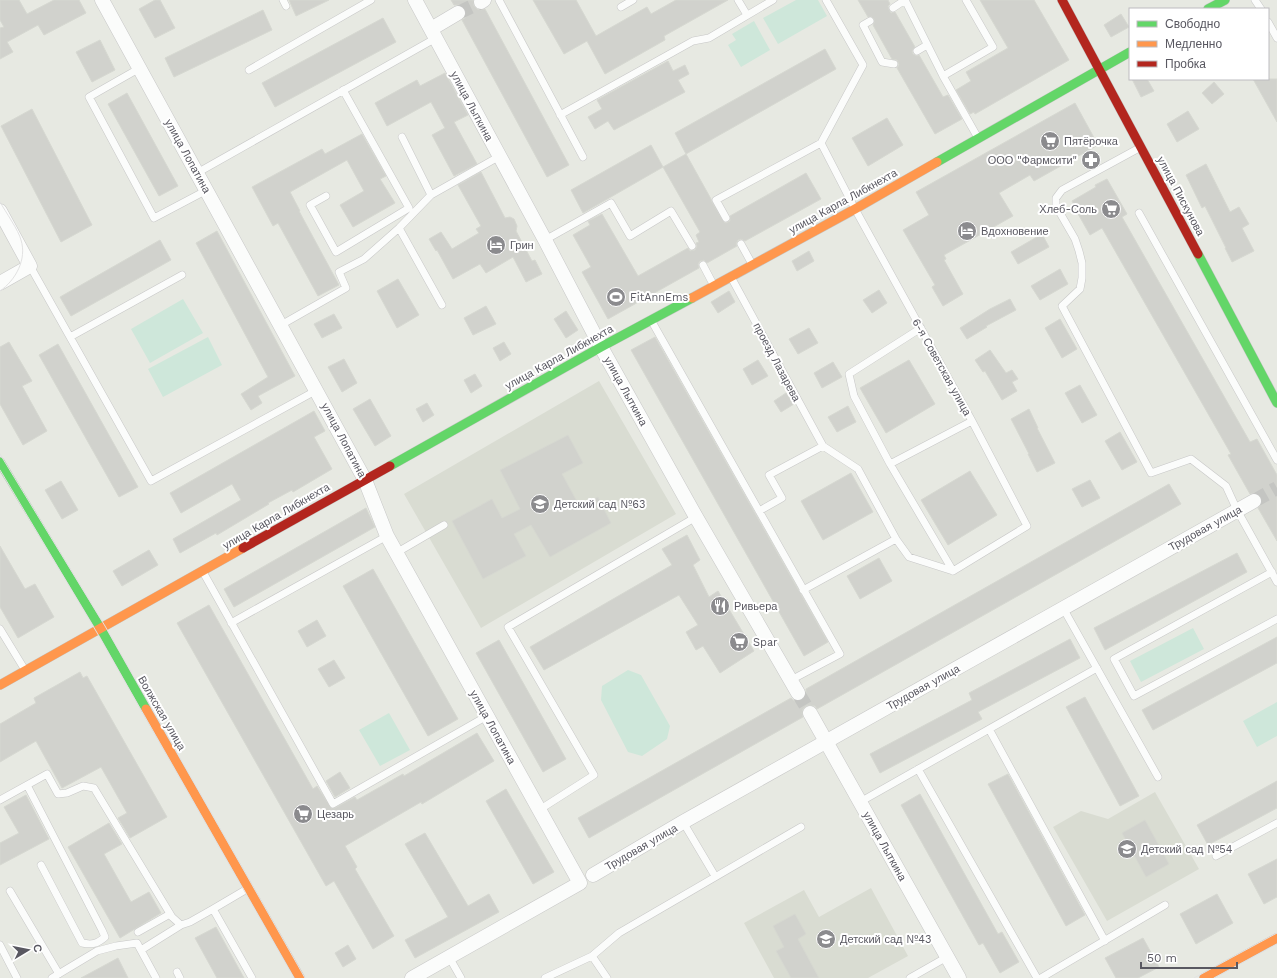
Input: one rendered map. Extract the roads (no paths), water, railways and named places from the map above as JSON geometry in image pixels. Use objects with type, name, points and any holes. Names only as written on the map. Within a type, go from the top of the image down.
[{"type":"street","name":"улица Лопатина","points":[[102,0],[365,480],[387,536],[396,553],[580,883],[450,957]]},
{"type":"street","name":"улица Лыткина","points":[[415,0],[546,240],[601,347],[696,517],[798,694]]},
{"type":"street","name":"улица Пискунова","points":[[1062,0],[1277,403]]},
{"type":"street","points":[[1210,8],[1225,0]]},
{"type":"street","points":[[433,33],[458,13]]},
{"type":"street","name":"улица Карла Либкнехта","points":[[0,685],[601,347],[855,209],[1129,53]]},
{"type":"street","points":[[0,211],[30,266],[0,283]]},
{"type":"street","name":"Волжская улица","points":[[0,462],[101,628],[300,978]]},
{"type":"street","name":"Трудовая улица","points":[[593,875],[683,822],[1254,501]]},
{"type":"street","name":"улица Лыткина","points":[[810,713],[959,978]]},
{"type":"street","points":[[1204,978],[1277,938]]},
{"type":"street","points":[[412,978],[450,957]]},
{"type":"lane","points":[[249,70],[371,0]]},
{"type":"lane","points":[[499,0],[583,157]]},
{"type":"lane","points":[[621,7],[633,0]]},
{"type":"lane","points":[[738,0],[747,15]]},
{"type":"lane","points":[[560,115],[693,41],[710,38],[774,0]]},
{"type":"lane","points":[[726,218],[716,200],[821,143],[863,65],[826,0]]},
{"type":"lane","points":[[893,8],[905,0],[943,76],[978,139]]},
{"type":"lane","points":[[943,76],[993,47],[966,0]]},
{"type":"lane","points":[[870,21],[862,25],[882,62],[894,64]]},
{"type":"lane","points":[[1269,24],[1277,38]]},
{"type":"lane","points":[[197,173],[343,90],[433,33]]},
{"type":"lane","points":[[917,51],[927,45]]},
{"type":"lane","points":[[140,68],[89,97],[154,218],[207,190]]},
{"type":"lane","points":[[326,196],[310,205],[336,252],[409,208],[343,90]]},
{"type":"lane","points":[[402,137],[431,195]]},
{"type":"lane","name":"6-я Советская улица","points":[[821,143],[855,209],[972,421],[1027,526],[952,571]]},
{"type":"lane","points":[[1141,147],[1062,190],[1056,198],[1056,206],[1075,239],[1082,263],[1080,289],[1062,306],[1152,473],[1191,460],[1226,486],[1237,510],[1277,582]]},
{"type":"lane","points":[[281,325],[346,288],[339,272],[364,259],[399,228],[431,195],[500,156]]},
{"type":"lane","points":[[546,240],[611,203],[630,236],[671,211],[692,246]]},
{"type":"lane","points":[[1139,213],[1277,460]]},
{"type":"lane","points":[[399,228],[442,305]]},
{"type":"lane","points":[[741,244],[752,265]]},
{"type":"lane","points":[[703,265],[714,286]]},
{"type":"lane","points":[[30,266],[151,481],[317,390]]},
{"type":"lane","points":[[70,337],[182,275]]},
{"type":"lane","name":"проезд Лазарева","points":[[731,277],[823,446]]},
{"type":"lane","points":[[651,320],[840,654],[791,680]]},
{"type":"lane","points":[[921,328],[849,374],[854,396],[890,464],[952,571]]},
{"type":"lane","points":[[890,464],[972,421]]},
{"type":"lane","points":[[759,511],[782,498],[769,475],[823,446],[858,469],[896,539],[909,557],[952,571]]},
{"type":"lane","points":[[539,810],[594,774],[508,627],[696,517]]},
{"type":"lane","points":[[396,553],[444,525]]},
{"type":"lane","points":[[232,622],[387,536]]},
{"type":"lane","points":[[803,590],[896,539]]},
{"type":"lane","points":[[203,572],[333,804],[487,716]]},
{"type":"lane","points":[[1272,572],[1114,659],[1134,696],[1277,619]]},
{"type":"lane","points":[[1063,608],[1158,778]]},
{"type":"lane","points":[[0,629],[25,671]]},
{"type":"lane","points":[[860,802],[1096,668]]},
{"type":"lane","points":[[989,729],[1105,941]]},
{"type":"lane","points":[[918,769],[1037,978]]},
{"type":"lane","points":[[0,800],[47,774],[58,794],[67,793],[83,786],[94,788],[170,914],[181,926]]},
{"type":"lane","points":[[27,785],[102,930],[104,937],[99,943],[82,943],[41,864]]},
{"type":"lane","points":[[683,822],[715,876]]},
{"type":"lane","points":[[1216,856],[1277,823]]},
{"type":"lane","points":[[545,978],[592,956],[619,933],[801,827]]},
{"type":"lane","points":[[141,950],[248,888]]},
{"type":"lane","points":[[10,891],[59,974]]},
{"type":"lane","points":[[1042,978],[1165,905]]},
{"type":"lane","points":[[213,909],[252,978]]},
{"type":"lane","points":[[138,932],[170,914]]},
{"type":"lane","points":[[52,978],[97,951],[110,947],[137,943],[156,978]]},
{"type":"lane","points":[[0,945],[17,978]]},
{"type":"lane","points":[[592,956],[607,978]]},
{"type":"lane","points":[[450,957],[461,978]]},
{"type":"lane","points":[[910,978],[947,957]]},
{"type":"tunnel","points":[[458,13],[481,2]]},
{"type":"tunnel","points":[[1254,501],[1277,488]]},
{"type":"tunnel","points":[[798,693],[810,713]]},
{"type":"tram line","points":[[0,202],[20,236],[22,247],[19,268],[11,281],[0,291]]},
{"type":"tram line","points":[[0,454],[105,626],[305,978]]},
{"type":"tram line","points":[[0,470],[96,631],[294,978]]},
{"type":"tram line","points":[[1194,978],[1277,933]]},
{"type":"tram line","points":[[1214,978],[1277,944]]},
{"type":"place","name":"Пятёрочка","points":[[1050,141]]},
{"type":"place","name":"ООО \"Фармсити\"","points":[[1091,160]]},
{"type":"place","name":"Хлеб-Соль","points":[[1111,209]]},
{"type":"place","name":"Вдохновение","points":[[967,231]]},
{"type":"place","name":"Грин","points":[[496,245]]},
{"type":"place","name":"FitAnnEms","points":[[616,297]]},
{"type":"place","name":"Детский сад №63","points":[[540,504]]},
{"type":"place","name":"Ривьера","points":[[720,606]]},
{"type":"place","name":"Spar","points":[[739,642]]},
{"type":"place","name":"Цезарь","points":[[303,814]]},
{"type":"place","name":"Детский сад №54","points":[[1127,849]]},
{"type":"place","name":"Детский сад №43","points":[[826,939]]}]
